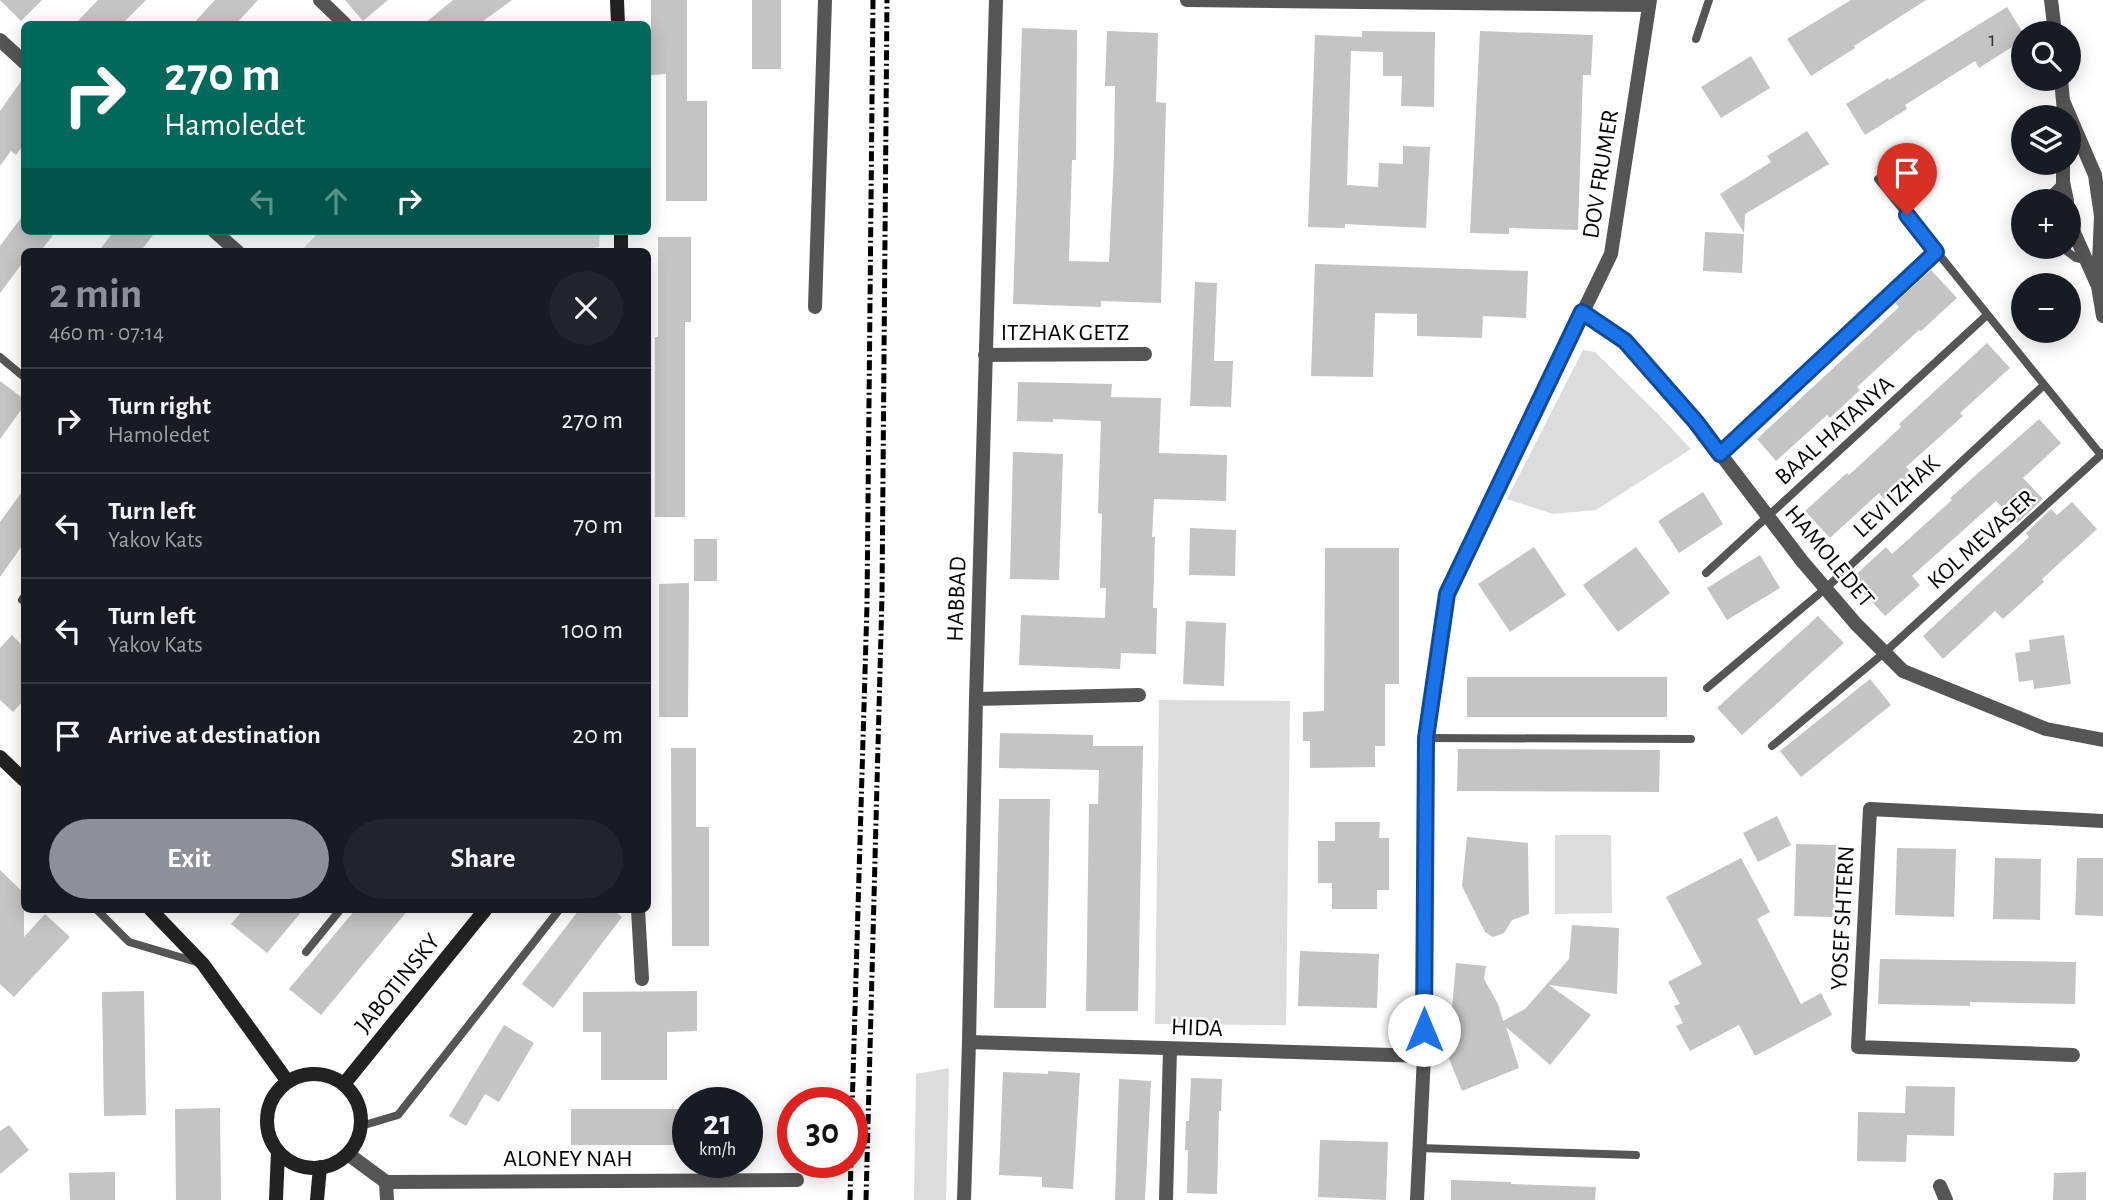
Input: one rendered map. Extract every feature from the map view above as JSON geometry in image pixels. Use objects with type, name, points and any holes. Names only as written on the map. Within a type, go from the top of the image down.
[{"type":"street","points":[[320,0],[342,21]]},
{"type":"street","points":[[617,0],[618,21]]},
{"type":"street","points":[[815,307],[825,0]]},
{"type":"street","name":"HABBAD","points":[[964,1200],[970,1042],[975,699],[996,0]]},
{"type":"street","points":[[1187,0],[1650,2]]},
{"type":"street","points":[[2052,0],[2054,21]]},
{"type":"street","name":"DOV FRUMER","points":[[1417,1200],[1424,1056],[1426,738],[1447,594],[1611,254],[1650,2]]},
{"type":"street","points":[[0,40],[21,59]]},
{"type":"street","points":[[2081,146],[2095,176],[2101,216],[2098,286],[2103,316]]},
{"type":"street","points":[[2063,182],[2078,170],[2088,171],[2095,176]]},
{"type":"street","points":[[2063,175],[2064,189]]},
{"type":"street","points":[[2081,230],[2095,226],[2101,216]]},
{"type":"street","points":[[219,235],[233,248]]},
{"type":"street","points":[[2081,251],[2098,286]]},
{"type":"street","name":"HAMOLEDET","points":[[1582,312],[1625,341],[1696,422],[1801,561],[1856,624],[1903,671],[2046,729],[2103,740]]},
{"type":"street","name":"ITZHAK GETZ","points":[[985,355],[1145,354]]},
{"type":"street","points":[[975,699],[1139,695]]},
{"type":"street","points":[[0,757],[21,777]]},
{"type":"street","name":"YOSEF SHTERN","points":[[2073,1055],[1858,1047],[1870,809],[2103,821]]},
{"type":"street","points":[[153,913],[203,964],[288,1082]]},
{"type":"street","name":"JABOTINSKY","points":[[344,1084],[483,913]]},
{"type":"street","points":[[638,913],[642,979]]},
{"type":"street","name":"HIDA","points":[[970,1042],[1424,1056]]},
{"type":"street","points":[[1166,1200],[1170,1049]]},
{"type":"street","points":[[316,1073],[344,1084],[355,1096],[360,1110],[361,1126],[357,1141],[348,1154],[335,1163],[305,1167],[290,1161],[278,1151],[270,1138],[267,1122],[269,1107],[277,1093],[288,1082],[316,1073]]},
{"type":"street","points":[[276,1200],[278,1151]]},
{"type":"street","points":[[348,1154],[386,1182],[387,1200]]},
{"type":"street","points":[[317,1200],[320,1167]]},
{"type":"street","name":"ALONEY NAH","points":[[386,1182],[797,1180]]},
{"type":"street","points":[[1940,1186],[1945,1200]]},
{"type":"lane","points":[[1696,39],[1709,0]]},
{"type":"lane","points":[[1878,179],[2102,454]]},
{"type":"lane","points":[[2056,189],[2063,182]]},
{"type":"lane","points":[[1720,454],[1936,252]]},
{"type":"lane","points":[[2080,259],[2085,260]]},
{"type":"lane","name":"BAAL HATANYA","points":[[1706,573],[1987,316]]},
{"type":"lane","points":[[0,357],[21,374]]},
{"type":"lane","name":"LEVI IZHAK","points":[[1707,688],[1826,587],[2044,385]]},
{"type":"lane","name":"KOL MEVASER","points":[[1772,746],[1884,653],[2102,454]]},
{"type":"lane","points":[[1426,738],[1691,739]]},
{"type":"lane","points":[[100,913],[129,942],[203,964]]},
{"type":"lane","points":[[306,952],[338,913]]},
{"type":"lane","points":[[361,1126],[398,1115],[557,913]]},
{"type":"lane","points":[[1419,1148],[1636,1155]]},
{"type":"shaded area","points":[[316,235],[600,235],[599,247],[593,248],[304,248]]},
{"type":"shaded area","points":[[1583,350],[1595,352],[1691,449],[1596,510],[1553,514],[1507,499]]},
{"type":"shaded area","points":[[1159,700],[1290,701],[1286,1025],[1155,1024]]},
{"type":"shaded area","points":[[1555,835],[1611,835],[1612,913],[1555,914]]},
{"type":"shaded area","points":[[949,1068],[946,1200],[914,1200],[916,1074]]},
{"type":"building","points":[[0,0],[42,0],[21,21]]},
{"type":"building","points":[[98,0],[146,0],[125,21],[78,21]]},
{"type":"building","points":[[215,0],[258,0],[239,21],[196,21]]},
{"type":"building","points":[[345,0],[388,0],[363,21]]},
{"type":"building","points":[[453,0],[512,0],[483,21],[428,21]]},
{"type":"building","points":[[651,0],[687,0],[687,101],[707,101],[707,201],[666,201],[666,74],[651,75]]},
{"type":"building","points":[[752,0],[781,0],[781,69],[752,69]]},
{"type":"building","points":[[1851,0],[1926,0],[1811,76],[1787,39]]},
{"type":"building","points":[[2007,7],[2016,21],[2011,21],[2011,48],[1979,68],[1975,61],[1905,105],[1907,109],[1865,135],[1846,104],[1888,78],[1889,80]]},
{"type":"building","points":[[1022,28],[1077,30],[1076,160],[1072,160],[1069,261],[1109,262],[1115,86],[1105,86],[1107,31],[1158,33],[1156,102],[1166,103],[1161,303],[1101,301],[1101,307],[1013,304]]},
{"type":"building","points":[[1362,31],[1435,32],[1434,107],[1401,106],[1402,76],[1383,76],[1383,52],[1351,51],[1347,185],[1378,187],[1379,163],[1403,164],[1403,146],[1430,147],[1426,228],[1345,224],[1345,228],[1308,227],[1315,35],[1362,37]]},
{"type":"building","points":[[1480,31],[1593,35],[1591,75],[1583,75],[1578,230],[1509,228],[1509,234],[1470,233]]},
{"type":"building","points":[[1751,56],[1770,88],[1721,118],[1701,87]]},
{"type":"building","points":[[21,81],[21,148],[16,155],[11,151],[0,166],[0,111]]},
{"type":"building","points":[[1807,131],[1829,164],[1745,214],[1744,233],[1720,194],[1771,162],[1767,156]]},
{"type":"building","points":[[21,218],[21,235],[53,235],[43,248],[21,248],[21,265],[0,293],[0,246]]},
{"type":"building","points":[[1705,232],[1744,234],[1742,273],[1703,271]]},
{"type":"building","points":[[111,235],[153,235],[143,248],[101,248]]},
{"type":"building","points":[[658,237],[691,237],[691,322],[685,322],[685,517],[655,517]]},
{"type":"building","points":[[1315,264],[1528,271],[1526,318],[1483,316],[1482,338],[1417,336],[1417,314],[1375,313],[1373,377],[1311,376]]},
{"type":"building","points":[[1931,270],[1957,298],[1857,387],[1860,390],[1830,418],[1827,415],[1776,461],[1757,439],[1899,307],[1895,303]]},
{"type":"building","points":[[1195,282],[1217,283],[1214,361],[1233,361],[1231,407],[1190,406]]},
{"type":"building","points":[[1987,343],[2010,368],[1960,413],[1963,416],[1906,467],[1912,473],[1884,499],[1879,493],[1830,538],[1805,511],[1901,427],[1899,424]]},
{"type":"building","points":[[0,381],[21,397],[21,410],[0,439]]},
{"type":"building","points":[[1018,382],[1112,384],[1111,397],[1161,398],[1159,453],[1227,455],[1226,501],[1154,499],[1152,537],[1155,537],[1153,608],[1157,608],[1156,654],[1121,653],[1120,669],[1019,665],[1021,615],[1105,618],[1106,588],[1100,588],[1102,514],[1098,513],[1101,421],[1017,421]]},
{"type":"building","points":[[2039,419],[2061,443],[2023,478],[2043,499],[2017,523],[1996,501],[1912,576],[1920,585],[1885,616],[1851,579],[1886,547],[1892,554]]},
{"type":"building","points":[[1013,452],[1063,454],[1059,580],[1010,579]]},
{"type":"building","points":[[1703,492],[1723,524],[1679,553],[1658,521]]},
{"type":"building","points":[[21,493],[21,547],[0,577],[0,522]]},
{"type":"building","points":[[2072,502],[2097,529],[2003,619],[1995,611],[1943,659],[1923,636],[2029,537],[2026,533],[2051,509],[2057,515]]},
{"type":"building","points":[[1190,528],[1236,530],[1235,576],[1189,575]]},
{"type":"building","points":[[694,539],[717,539],[717,581],[694,581]]},
{"type":"building","points":[[1534,547],[1566,595],[1510,632],[1478,584]]},
{"type":"building","points":[[1636,547],[1670,593],[1618,632],[1583,585]]},
{"type":"building","points":[[1325,548],[1399,548],[1399,684],[1385,684],[1385,746],[1375,746],[1375,767],[1310,768],[1310,741],[1303,741],[1303,712],[1324,711]]},
{"type":"building","points":[[1760,555],[1780,588],[1727,620],[1707,588]]},
{"type":"building","points":[[689,583],[688,717],[659,717],[659,584]]},
{"type":"building","points":[[1818,616],[1844,643],[1742,735],[1717,708]]},
{"type":"building","points":[[1186,621],[1226,623],[1224,686],[1183,684]]},
{"type":"building","points":[[12,635],[21,644],[21,703],[13,712],[0,700],[0,648]]},
{"type":"building","points":[[2064,635],[2071,684],[2034,689],[2033,680],[2019,682],[2015,653],[2030,651],[2029,640]]},
{"type":"building","points":[[1467,677],[1667,677],[1667,717],[1467,717]]},
{"type":"building","points":[[1870,679],[1891,705],[1801,777],[1780,751]]},
{"type":"building","points":[[1000,733],[1093,735],[1093,746],[1143,746],[1138,1011],[1086,1011],[1089,804],[1098,804],[1099,770],[999,768]]},
{"type":"building","points":[[671,748],[696,748],[696,827],[709,827],[709,946],[672,946]]},
{"type":"building","points":[[1458,749],[1660,750],[1659,792],[1457,791]]},
{"type":"building","points":[[999,799],[1050,799],[1046,1008],[994,1008]]},
{"type":"building","points":[[1777,816],[1791,845],[1758,862],[1743,833]]},
{"type":"building","points":[[1335,822],[1380,822],[1379,838],[1389,838],[1389,890],[1377,890],[1377,909],[1332,909],[1332,883],[1318,883],[1318,841],[1335,841]]},
{"type":"building","points":[[1467,837],[1528,843],[1529,914],[1512,920],[1504,933],[1493,937],[1485,932],[1462,886]]},
{"type":"building","points":[[1796,844],[1836,845],[1834,917],[1794,916]]},
{"type":"building","points":[[1897,848],[1956,849],[1954,917],[1895,915]]},
{"type":"building","points":[[1741,858],[1770,912],[1757,919],[1801,1004],[1821,993],[1832,1015],[1755,1056],[1739,1025],[1690,1051],[1676,1026],[1683,1023],[1674,1006],[1680,1004],[1668,982],[1702,964],[1666,897]]},
{"type":"building","points":[[1995,858],[2041,859],[2040,920],[1993,919]]},
{"type":"building","points":[[2077,858],[2103,858],[2103,916],[2075,915]]},
{"type":"building","points":[[0,870],[21,890],[24,937],[45,914],[70,937],[14,997],[0,984]]},
{"type":"building","points":[[240,913],[300,913],[267,953],[231,924]]},
{"type":"building","points":[[352,913],[406,913],[321,1015],[289,989]]},
{"type":"building","points":[[577,913],[617,913],[622,917],[553,1008],[522,984]]},
{"type":"building","points":[[1572,925],[1619,928],[1617,994],[1549,985],[1591,1015],[1550,1065],[1506,1027],[1519,1068],[1462,1091],[1448,1056],[1456,963],[1486,966],[1484,979],[1498,1004],[1503,1021],[1525,1009],[1569,959]]},
{"type":"building","points":[[1300,951],[1379,954],[1377,1008],[1298,1006]]},
{"type":"building","points":[[1880,959],[2076,962],[2075,1004],[1878,1004]]},
{"type":"building","points":[[144,991],[146,1115],[104,1116],[102,992]]},
{"type":"building","points":[[697,991],[697,1031],[667,1032],[667,1080],[601,1080],[601,1032],[583,1032],[583,992]]},
{"type":"building","points":[[504,1025],[534,1043],[499,1102],[485,1094],[466,1126],[449,1116]]},
{"type":"building","points":[[1048,1071],[1080,1073],[1073,1189],[1042,1187],[1042,1177],[999,1175],[1003,1072],[1048,1074]]},
{"type":"building","points":[[1191,1078],[1222,1079],[1217,1194],[1187,1193],[1186,1121],[1189,1121]]},
{"type":"building","points":[[1119,1079],[1151,1081],[1145,1200],[1115,1200]]},
{"type":"building","points":[[1906,1086],[1955,1087],[1954,1136],[1907,1135],[1906,1162],[1857,1161],[1858,1112],[1905,1113]]},
{"type":"building","points":[[220,1108],[221,1200],[176,1200],[175,1109]]},
{"type":"building","points":[[571,1109],[672,1109],[672,1145],[571,1145]]},
{"type":"building","points":[[9,1125],[29,1150],[0,1174],[0,1131]]},
{"type":"building","points":[[1320,1140],[1388,1142],[1386,1200],[1318,1197]]},
{"type":"building","points":[[115,1172],[115,1200],[70,1200],[69,1173]]},
{"type":"building","points":[[2086,1172],[2086,1200],[2053,1200],[2054,1173]]},
{"type":"building","points":[[1451,1180],[1596,1187],[1595,1200],[1451,1200]]},
{"type":"railway","points":[[853,1087],[867,605],[873,0]]},
{"type":"railway","points":[[866,1200],[882,595],[887,0]]},
{"type":"railway","points":[[850,1200],[851,1178]]},
{"type":"route","points":[[1424,1030],[1426,738],[1447,594],[1582,312],[1625,341],[1696,422],[1720,454],[1936,252],[1907,215]]}]
